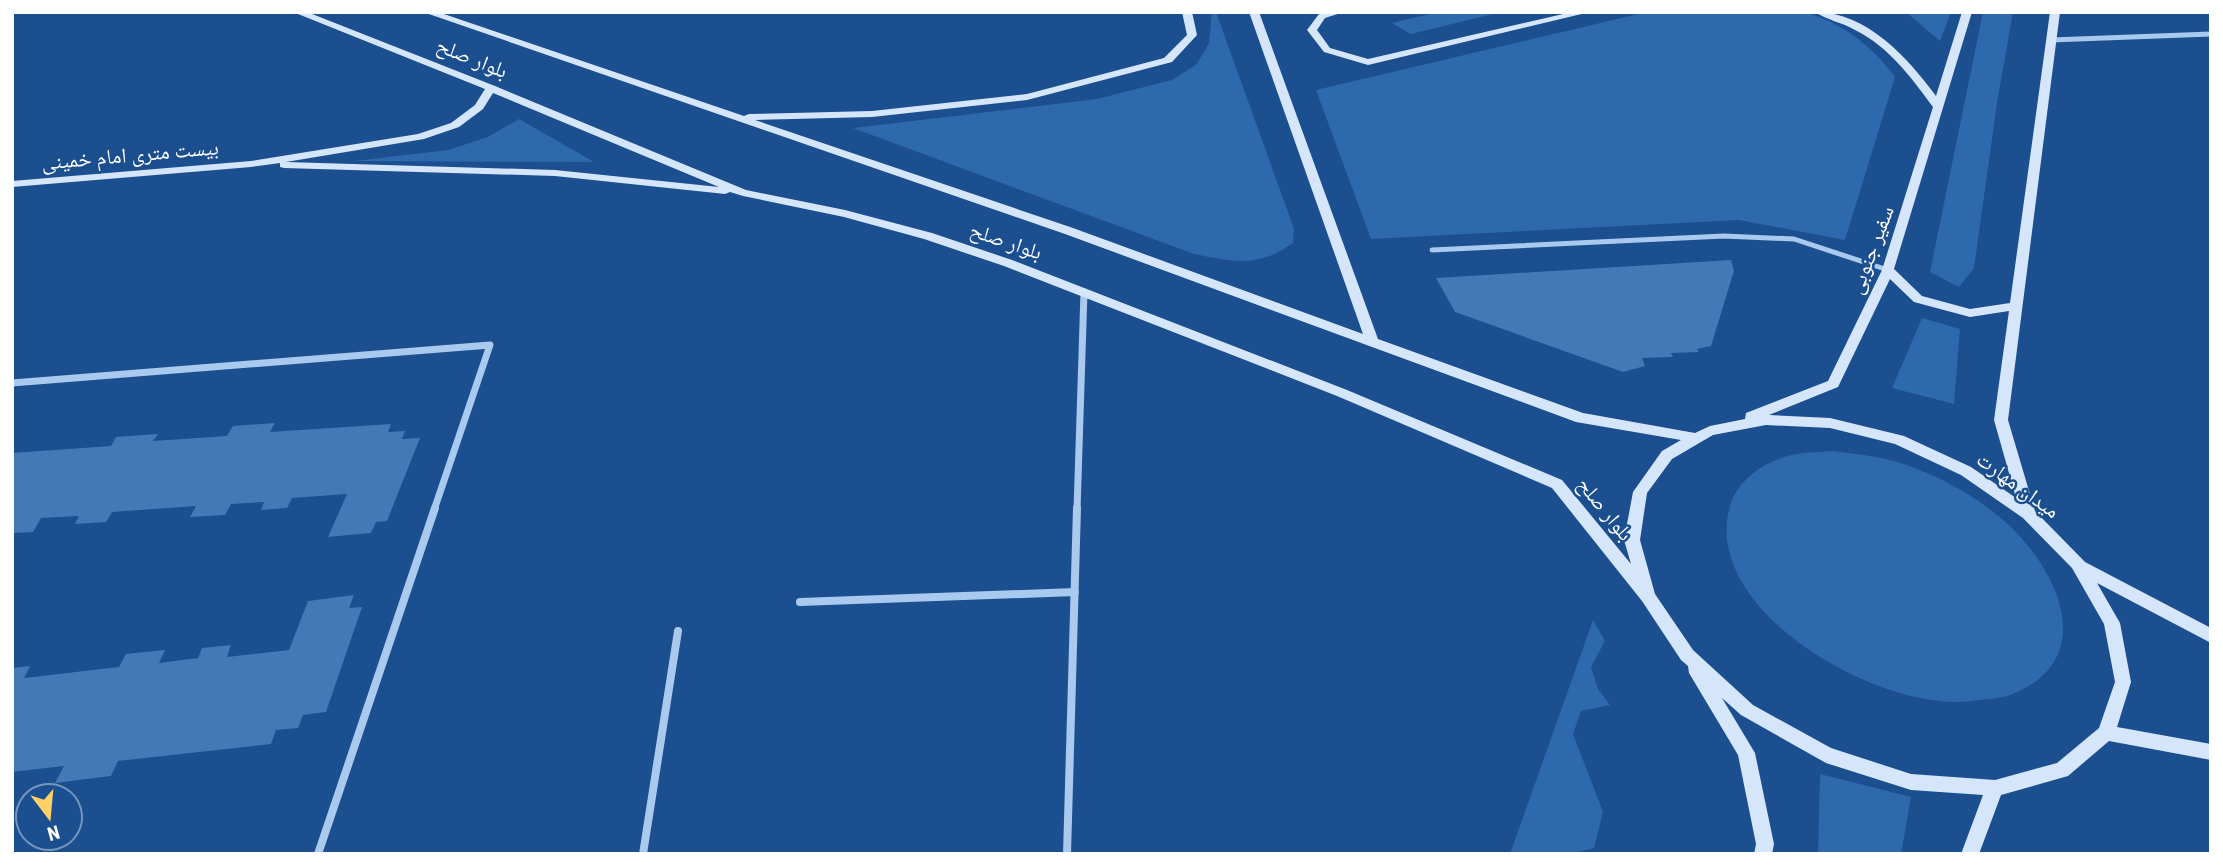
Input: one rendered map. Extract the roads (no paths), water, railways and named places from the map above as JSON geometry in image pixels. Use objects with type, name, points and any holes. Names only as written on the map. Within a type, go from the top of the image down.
[{"type":"main road","name":"بلوار صلح","points":[[298,12],[491,88],[743,193],[845,214],[928,236],[1084,292],[1342,393],[1557,484],[1648,596]]},
{"type":"main road","name":"بلوار صلح","points":[[428,12],[740,117],[1372,340],[1581,418],[1696,438]]},
{"type":"main road","points":[[740,117],[872,114],[1027,97],[1168,60],[1192,34],[1188,12]]},
{"type":"main road","points":[[1254,12],[1372,340]]},
{"type":"main road","points":[[1339,12],[1322,16],[1312,30],[1327,50],[1368,62],[1585,12]]},
{"type":"main road","points":[[1820,12],[1878,38]]},
{"type":"main road","points":[[1844,12],[1909,65],[1940,108]]},
{"type":"main road","name":"سفیر جنوبی","points":[[1724,428],[1833,384],[1888,270],[1940,108],[1967,12]]},
{"type":"main road","points":[[2028,514],[2001,420],[2055,12]]},
{"type":"main road","points":[[251,164],[420,137],[456,125],[479,107],[491,88]]},
{"type":"main road","points":[[251,164],[555,173],[743,193]]},
{"type":"main road","name":"بیست متری امام خمینی","points":[[12,184],[251,164]]},
{"type":"main road","points":[[1888,270],[1919,299],[1970,313],[2015,306]]},
{"type":"main road","name":"میدان مهارت","points":[[1766,420],[1830,423],[1899,440],[1966,471],[2028,514],[2079,565],[2112,624],[2123,682],[2106,733],[2062,770],[1994,788],[1911,782],[1826,755],[1747,710],[1687,655],[1648,596],[1633,540],[1640,492],[1667,455],[1696,438],[1724,428],[1766,420]]},
{"type":"main road","points":[[2079,565],[2211,636]]},
{"type":"main road","points":[[1687,655],[1746,753],[1765,844],[1763,854]]},
{"type":"main road","points":[[2106,733],[2211,752]]},
{"type":"main road","points":[[1970,854],[1994,788]]},
{"type":"street","points":[[2051,40],[2211,34]]},
{"type":"street","points":[[1067,854],[1084,292]]},
{"type":"street","points":[[12,383],[490,345],[318,854]]},
{"type":"street","points":[[800,602],[1075,592]]},
{"type":"street","points":[[643,854],[678,631]]},
{"type":"lane","points":[[1432,250],[1724,236],[1794,239],[1888,270]]}]
